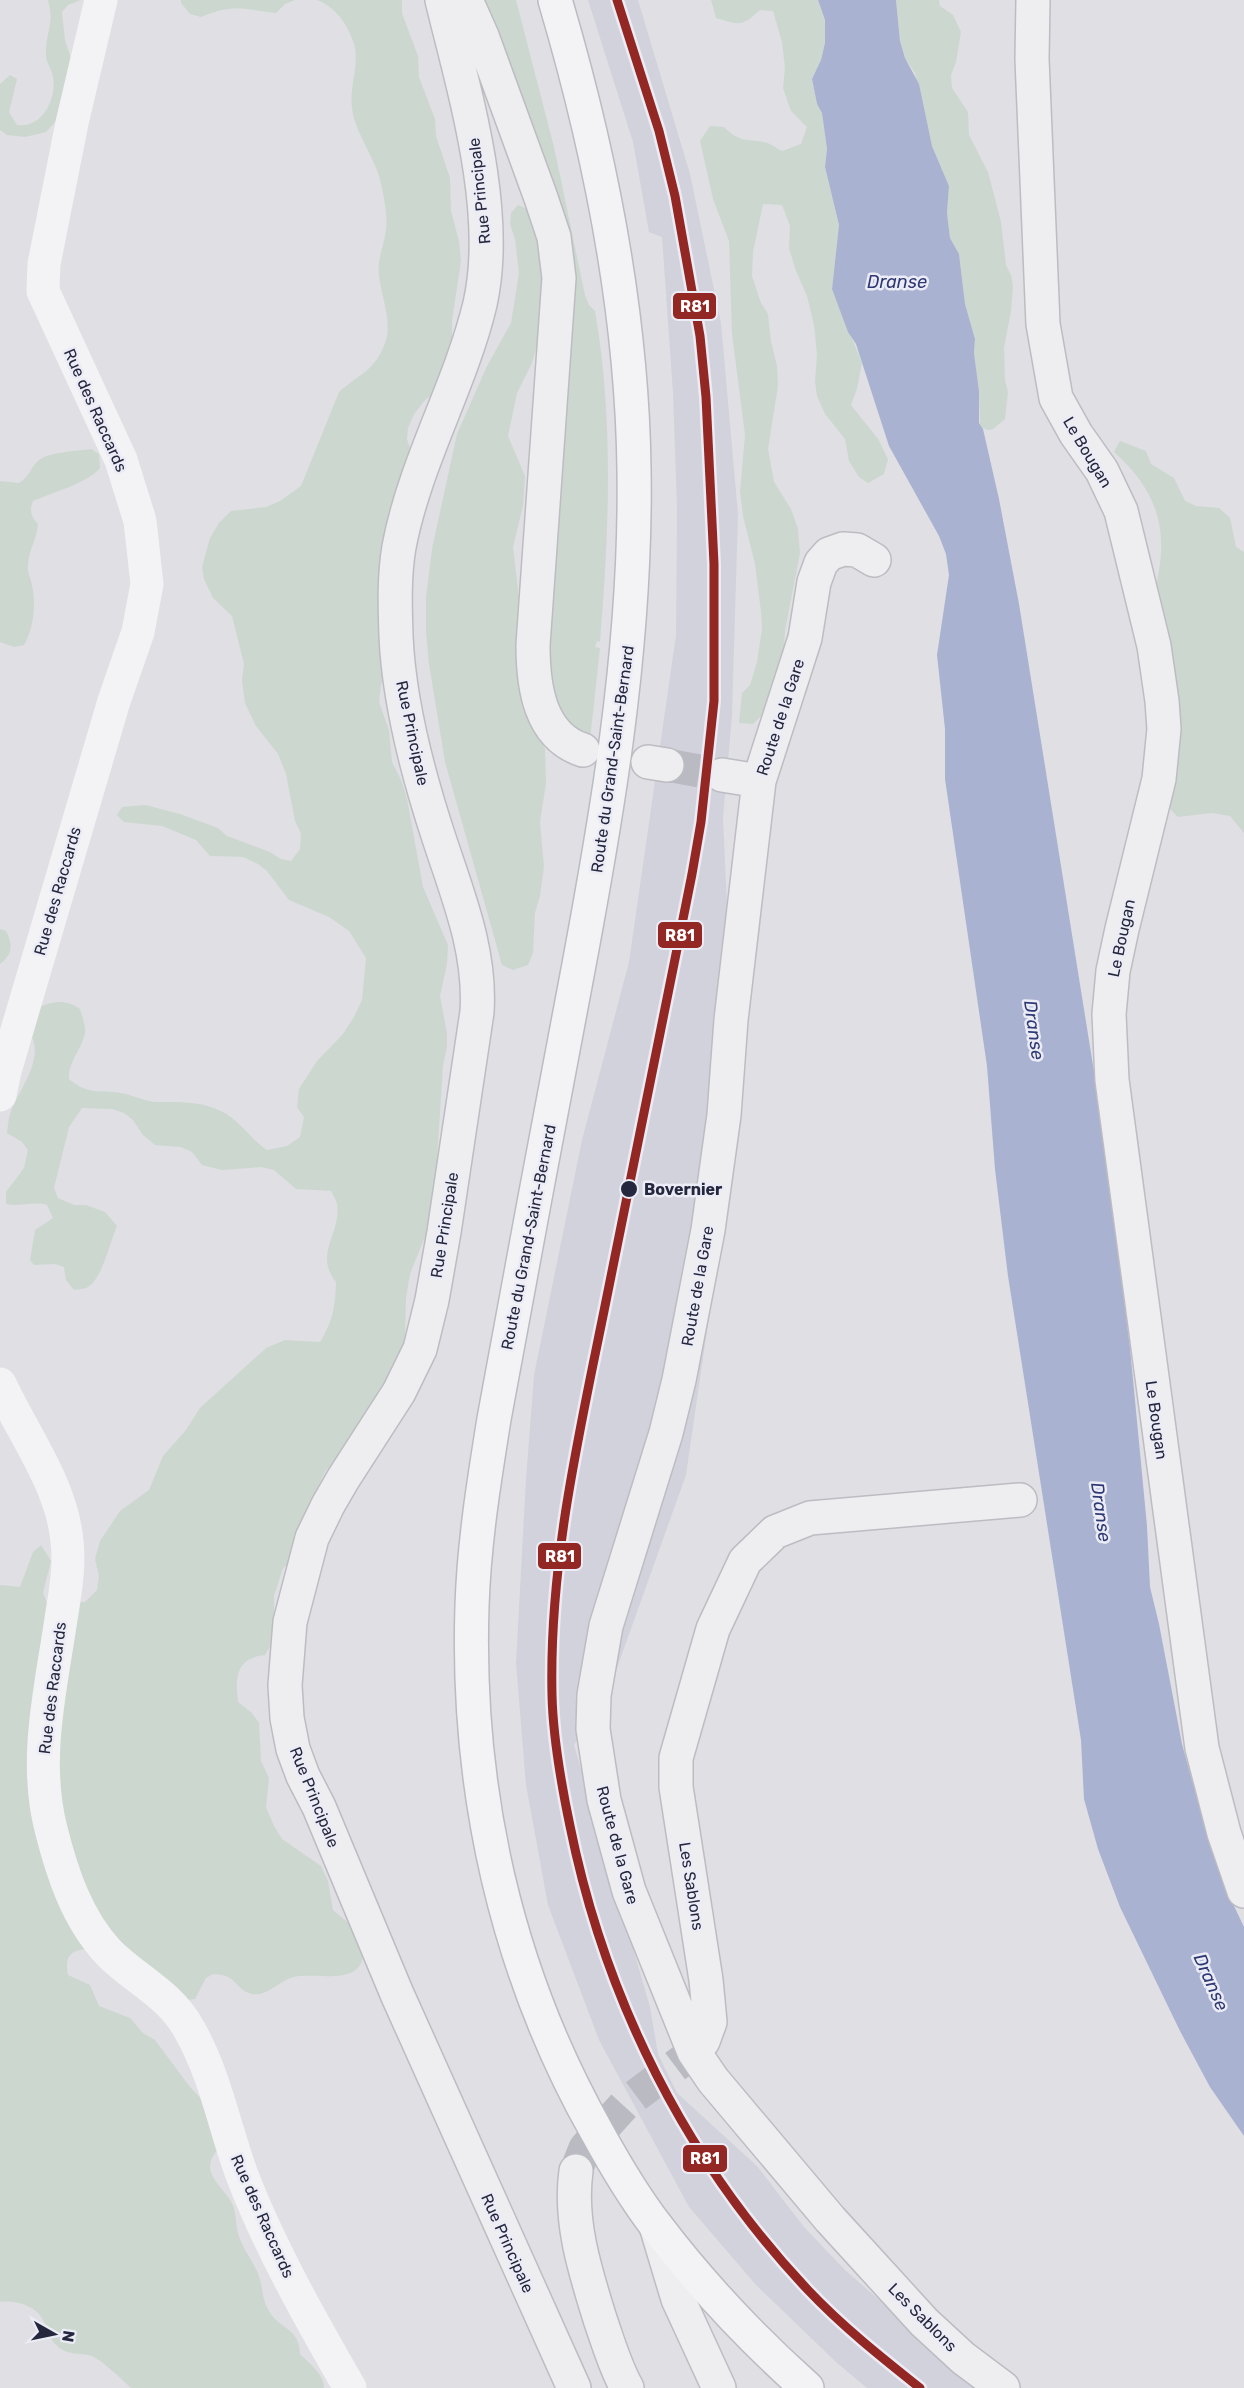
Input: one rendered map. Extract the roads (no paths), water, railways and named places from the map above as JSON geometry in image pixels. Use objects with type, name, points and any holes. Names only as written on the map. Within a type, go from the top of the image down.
[{"type":"main road","name":"Rue des Raccards","points":[[0,1095],[4,1071],[83,802],[138,632],[147,584],[140,521],[121,460],[43,291],[44,264],[72,123],[101,0]]},
{"type":"main road","name":"Route du Grand-Saint-Bernard","points":[[555,0],[579,88],[608,213],[632,402],[634,545],[623,694],[603,835],[500,1386],[485,1479],[472,1603],[473,1710],[485,1822],[513,1940],[535,2002],[579,2100],[630,2188],[656,2226],[695,2275],[735,2319],[807,2388]]},
{"type":"main road","name":"Rue des Raccards","points":[[0,1384],[56,1494],[67,1539],[67,1576],[42,1760],[49,1824],[59,1861],[84,1921],[110,1953],[170,2002],[188,2026],[214,2082],[232,2146],[250,2195],[282,2261],[350,2388]]},
{"type":"street","name":"Rue Principale","points":[[442,0],[469,114],[481,179],[486,262],[480,302],[471,335],[406,514],[398,549],[395,592],[396,628],[403,696],[418,768],[474,952],[478,984],[477,1012],[444,1232],[432,1300],[420,1349],[399,1392],[327,1505],[312,1538],[290,1622],[285,1685],[291,1739],[303,1776],[319,1808],[397,1994],[573,2388]]},
{"type":"street","points":[[466,0],[482,36],[554,237],[559,278],[532,645],[533,669],[538,697],[553,729],[570,746],[582,750]]},
{"type":"street","name":"Le Bougan","points":[[1033,0],[1032,59],[1043,324],[1056,398],[1076,434],[1102,471],[1121,511],[1154,646],[1161,693],[1164,729],[1159,779],[1116,952],[1110,993],[1108,1040],[1142,1313],[1202,1748],[1224,1833],[1244,1891]]},
{"type":"street","name":"Route de la Gare","points":[[694,2052],[647,1939],[614,1841],[604,1800],[593,1729],[594,1695],[606,1626],[666,1433],[689,1332],[708,1230],[724,1115],[731,1020],[759,781],[805,638],[814,582],[821,563],[829,554],[843,549],[857,550],[874,560]]},
{"type":"street","points":[[722,775],[759,781]]},
{"type":"street","name":"Les Sablons","points":[[1003,2388],[963,2358],[924,2322],[830,2219],[775,2150],[713,2080],[694,2052],[703,2041],[710,2022],[706,1980],[676,1787],[676,1758],[713,1629],[745,1561],[776,1532],[810,1518],[1020,1500]]},
{"type":"street","points":[[576,2171],[573,2193],[578,2238],[590,2287],[608,2342],[627,2388]]},
{"type":"street","points":[[656,2226],[678,2299],[719,2388]]},
{"type":"water","name":"Dranse","points":[[818,0],[896,0],[900,41],[905,58],[919,84],[932,146],[949,186],[947,213],[950,238],[959,254],[965,304],[975,339],[979,423],[983,429],[999,499],[1019,604],[1104,1134],[1130,1348],[1147,1526],[1150,1587],[1182,1744],[1211,1849],[1224,1885],[1244,1927],[1244,2136],[1210,2087],[1120,1907],[1098,1849],[1084,1799],[1081,1740],[1008,1276],[995,1169],[987,1066],[945,779],[945,729],[937,655],[949,575],[946,554],[939,536],[889,446],[856,344],[848,332],[832,289],[839,225],[825,167],[827,149],[822,113],[817,104],[812,79],[821,60],[825,43],[825,20]]},
{"type":"tunnel","points":[[667,765],[722,775]]},
{"type":"tunnel","points":[[576,2171],[585,2148],[626,2103],[694,2052]]},
{"type":"place","name":"Bovernier","points":[[629,1189]]}]
